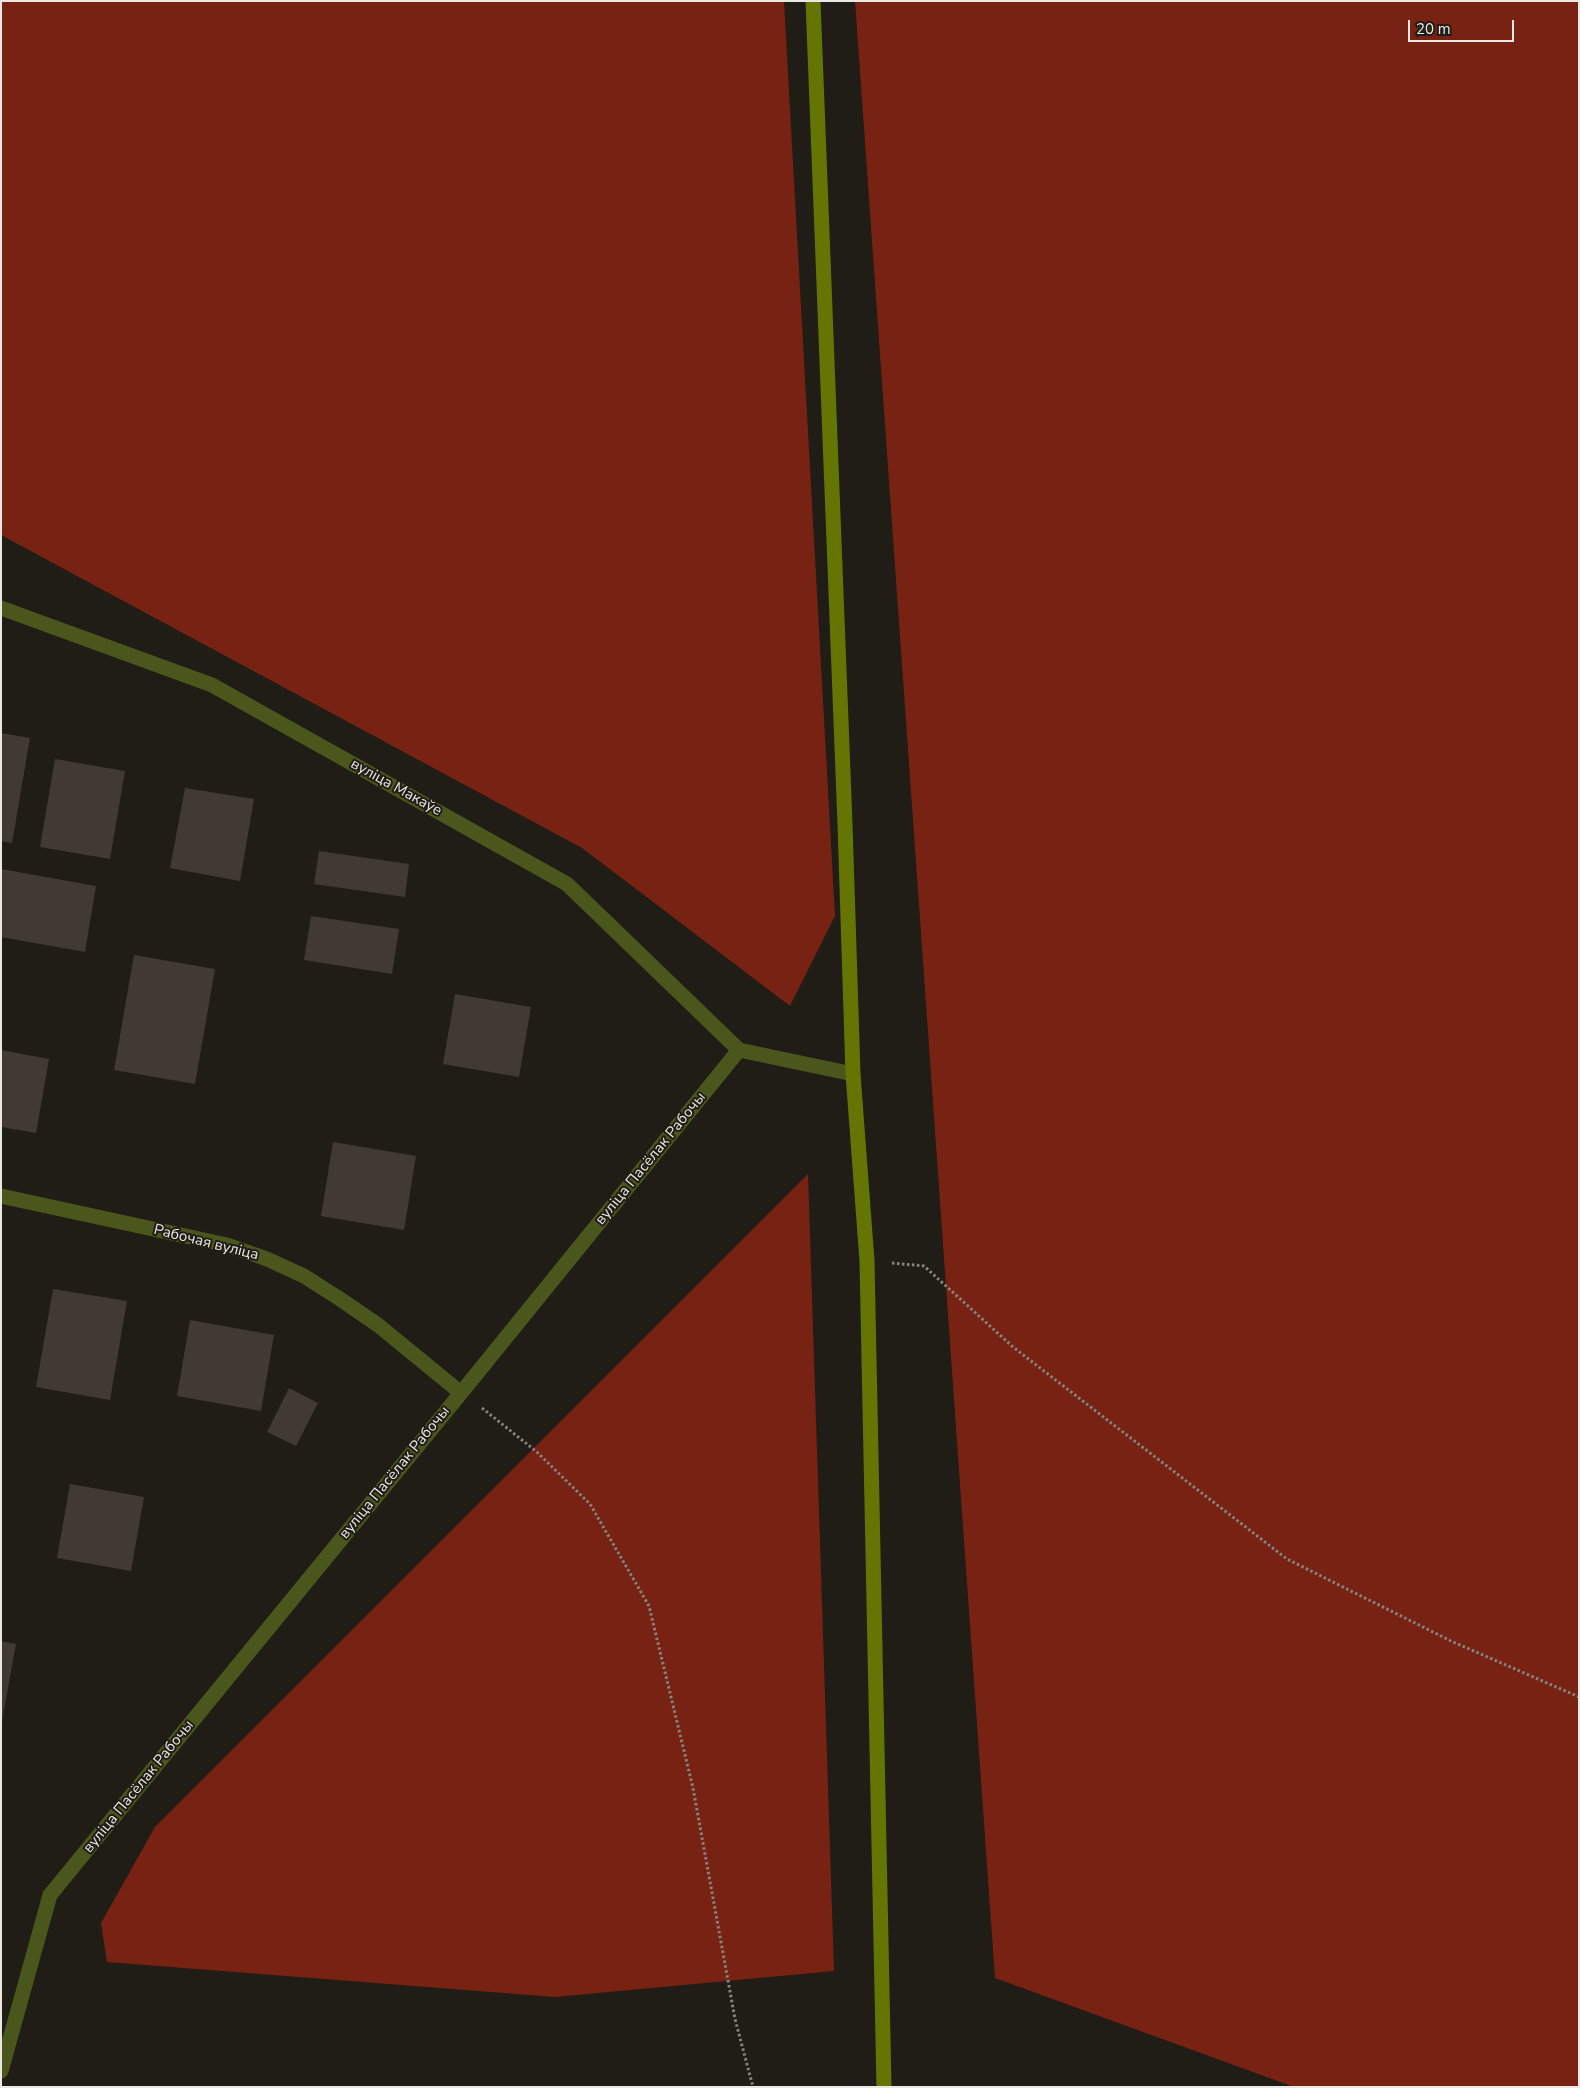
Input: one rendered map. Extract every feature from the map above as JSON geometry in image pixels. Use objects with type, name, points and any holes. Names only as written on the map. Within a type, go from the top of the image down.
[{"type":"main road","points":[[813,1],[853,1074],[867,1261],[883,2085]]},
{"type":"street","name":"вуліца Макаўе","points":[[1,608],[212,685],[567,884],[739,1050]]},
{"type":"street","points":[[739,1050],[853,1074]]},
{"type":"street","name":"вуліца Пасёлак Рабочы","points":[[1,2071],[50,1896],[462,1393],[739,1050]]},
{"type":"street","name":"Рабочая вуліца","points":[[1,1196],[227,1245],[267,1259],[304,1276],[378,1325],[462,1393]]},
{"type":"path","points":[[867,1261],[924,1266],[1013,1347],[1287,1559],[1452,1641],[1579,1697]]},
{"type":"path","points":[[462,1393],[538,1452],[590,1504],[649,1606],[693,1788],[735,2019],[753,2087]]},
{"type":"shaded area","points":[[1,1],[784,1],[835,916],[790,1006],[582,848],[1,535]]},
{"type":"shaded area","points":[[855,1],[1579,1],[1579,2087],[1294,2087],[995,1978]]},
{"type":"shaded area","points":[[808,1174],[834,1971],[555,1997],[107,1962],[101,1923],[155,1827]]},
{"type":"building","points":[[1,733],[30,738],[12,843],[1,841]]},
{"type":"building","points":[[55,759],[125,771],[110,859],[40,847]]},
{"type":"building","points":[[185,788],[254,799],[240,881],[170,868]]},
{"type":"building","points":[[319,851],[409,864],[405,897],[314,884]]},
{"type":"building","points":[[1,869],[96,886],[85,952],[1,937]]},
{"type":"building","points":[[311,916],[399,929],[392,974],[304,960]]},
{"type":"building","points":[[134,955],[215,969],[195,1084],[114,1070]]},
{"type":"building","points":[[455,994],[531,1007],[519,1077],[443,1064]]},
{"type":"building","points":[[1,1050],[49,1059],[36,1133],[1,1127]]},
{"type":"building","points":[[333,1142],[416,1156],[404,1230],[321,1216]]},
{"type":"building","points":[[53,1289],[127,1301],[110,1400],[36,1387]]},
{"type":"building","points":[[190,1320],[274,1335],[261,1411],[177,1396]]},
{"type":"building","points":[[289,1388],[318,1403],[296,1446],[267,1432]]},
{"type":"building","points":[[70,1484],[144,1497],[131,1571],[57,1558]]},
{"type":"building","points":[[1,1641],[16,1644],[2,1721],[1,1721]]}]
